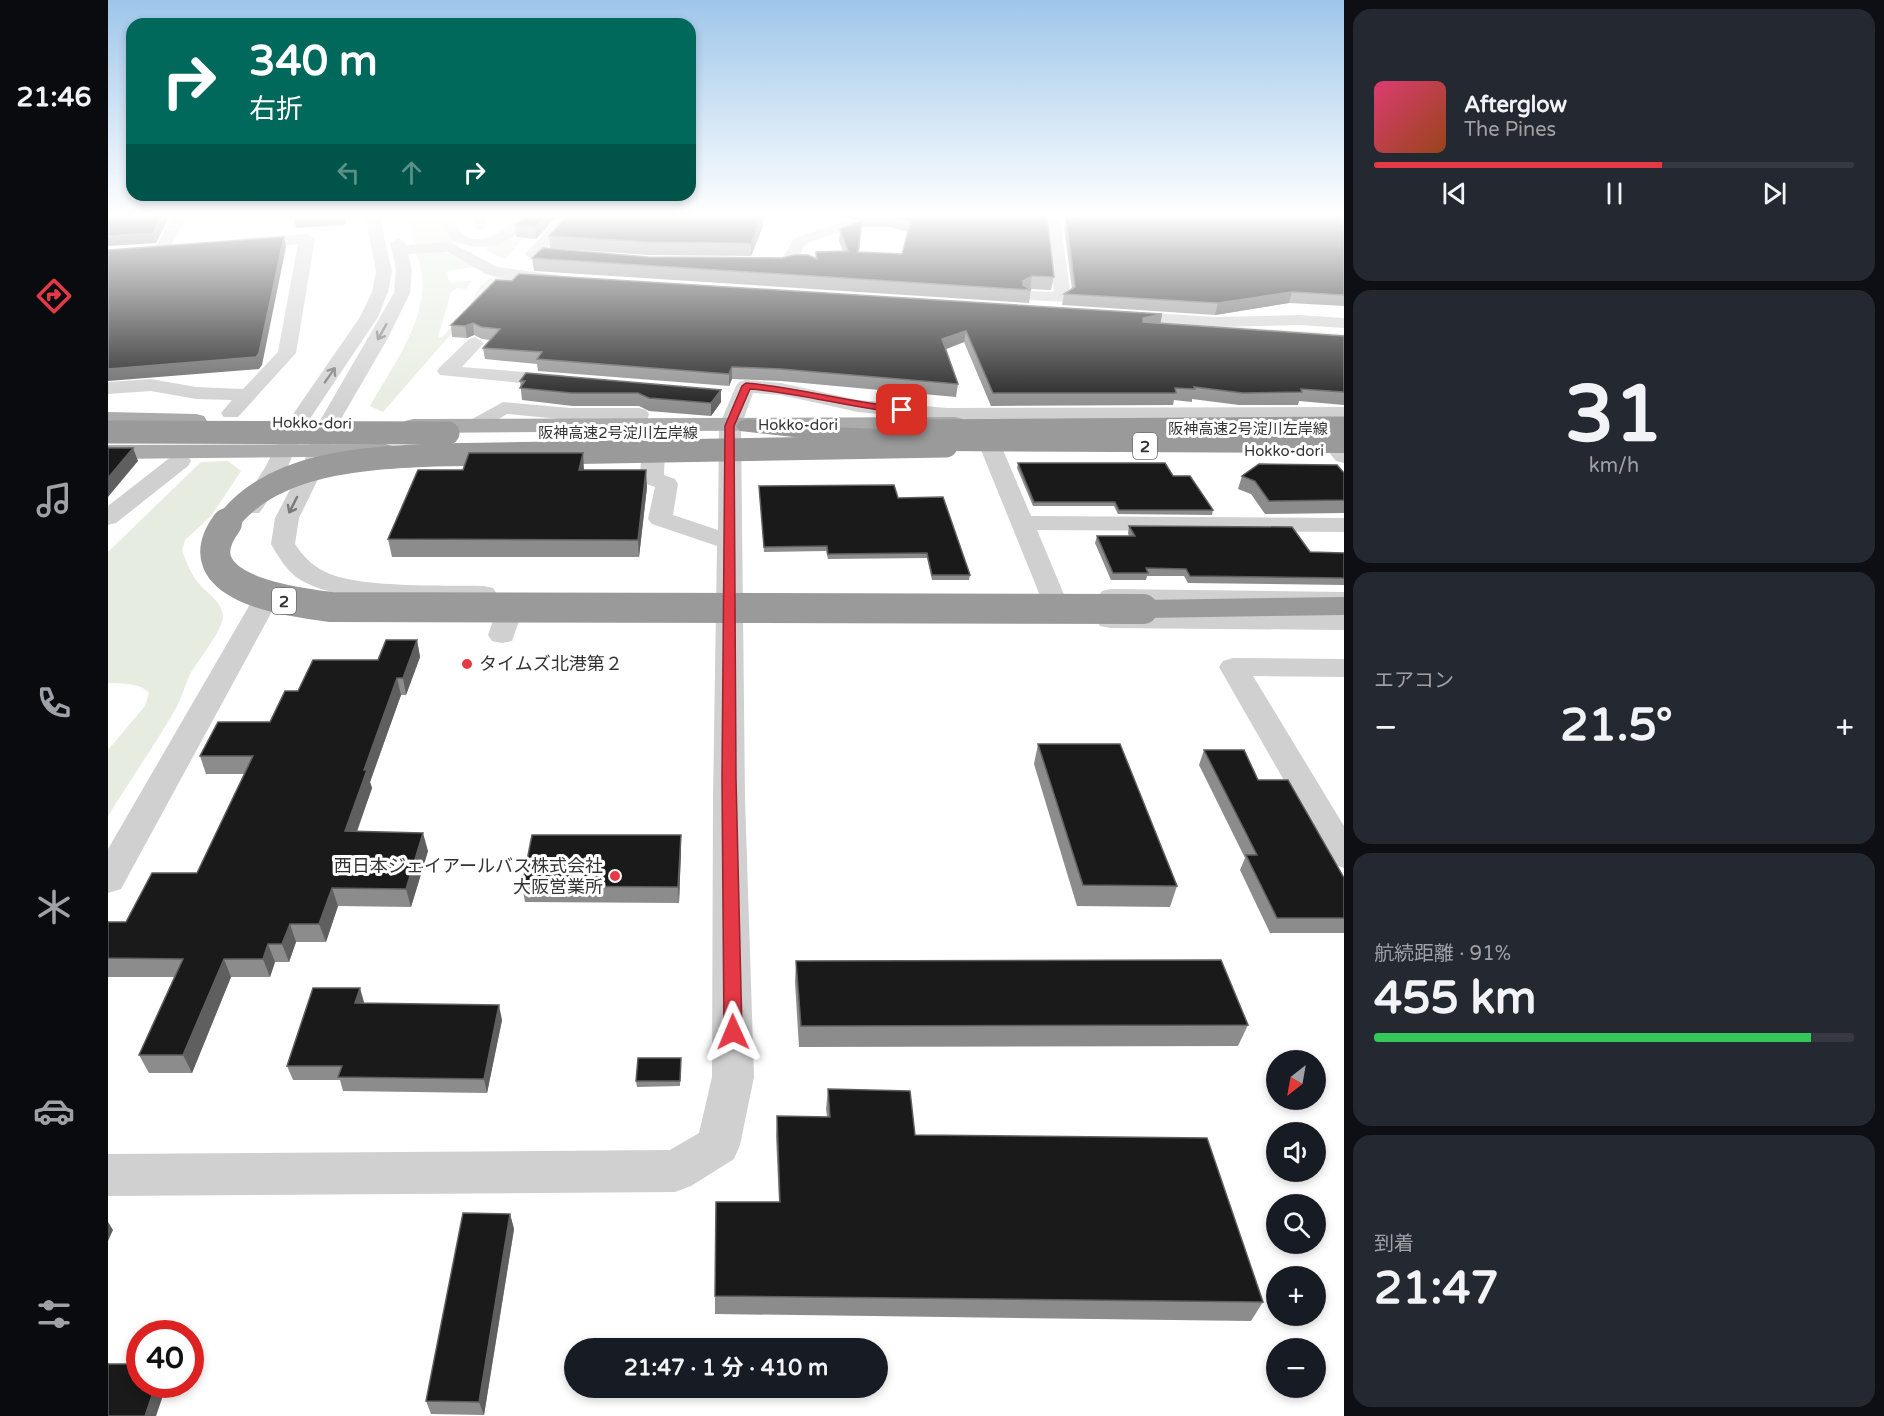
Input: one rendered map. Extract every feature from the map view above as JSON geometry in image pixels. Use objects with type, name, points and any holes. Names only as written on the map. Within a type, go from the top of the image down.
[{"type":"highway","name":"阪神高速2号淀川左岸線","points":[[111,442],[484,434],[1343,445]]},
{"type":"highway","points":[[736,434],[829,434],[942,442]]},
{"type":"highway","name":"阪神高速2号淀川左岸線","points":[[111,442],[942,442],[1343,445]]},
{"type":"highway","name":"2","points":[[942,442],[434,455],[367,459],[306,472],[263,491],[240,506],[225,521],[217,538],[216,552],[220,566],[233,581],[255,593],[284,602],[331,607],[1143,609],[1344,606]]},
{"type":"main road","name":"Hokko-dori","points":[[111,442],[284,452],[654,450],[736,434],[1188,413],[1344,423]]},
{"type":"main road","name":"Hokko-dori","points":[[108,419],[472,427],[637,426],[992,450],[1343,445]]},
{"type":"street","points":[[231,413],[287,353],[299,283]]},
{"type":"street","points":[[382,283],[369,317],[297,423],[284,452],[234,534],[230,547],[230,566],[242,589],[262,606],[291,616],[504,627],[729,607],[1052,597],[1344,600]]},
{"type":"street","points":[[403,283],[402,293],[380,338],[328,424],[316,452],[313,467],[287,518],[282,535],[283,544],[292,559],[302,569],[321,580],[357,589],[729,607],[1344,622]]},
{"type":"street","points":[[1061,283],[1063,298],[976,300],[1075,313]]},
{"type":"street","points":[[1344,323],[1106,320],[1344,339]]},
{"type":"street","points":[[475,343],[447,371],[577,382]]},
{"type":"street","points":[[108,388],[152,384],[196,393],[248,395]]},
{"type":"street","points":[[108,1175],[675,1171],[718,1145],[733,1077],[729,542],[736,434],[746,388]]},
{"type":"street","points":[[718,394],[746,388],[781,389],[858,406],[947,414],[1344,413]]},
{"type":"street","points":[[654,450],[652,478],[667,484],[660,519],[729,542]]},
{"type":"street","points":[[992,450],[1052,597]]},
{"type":"street","points":[[108,518],[180,461]]},
{"type":"street","points":[[1022,523],[1344,525]]},
{"type":"street","points":[[108,880],[262,606]]},
{"type":"street","points":[[1344,668],[1233,667],[1344,855]]},
{"type":"shaded area","points":[[422,283],[470,283],[466,289],[457,288],[451,292],[438,337],[441,338],[467,310],[481,286],[484,283],[495,283],[383,412],[370,406],[402,352],[419,312]]},
{"type":"shaded area","points":[[545,283],[592,283],[1344,334],[1344,336]]},
{"type":"shaded area","points":[[228,461],[241,471],[211,516],[185,540],[182,551],[195,579],[220,606],[222,621],[215,637],[190,674],[168,722],[108,816],[108,750],[145,706],[149,693],[136,685],[108,683],[108,552],[201,462]]},
{"type":"building","points":[[108,283],[274,283],[259,353],[256,357],[108,369]]},
{"type":"building","points":[[493,283],[665,283],[1162,314],[1143,318],[1143,322],[1344,336],[1344,392],[1301,389],[1302,392],[1243,393],[1194,387],[1195,389],[1175,388],[1176,393],[993,393],[966,331],[942,339],[958,384],[781,369],[732,367],[729,374],[537,359],[542,352],[483,348],[500,329],[481,327],[473,323],[465,326],[451,325]]},
{"type":"building","points":[[923,283],[1023,283],[1031,290]]},
{"type":"building","points":[[1074,283],[1344,283],[1344,295],[1292,292],[1218,303],[1064,294],[1075,287]]},
{"type":"building","points":[[526,373],[721,390],[711,403],[649,398],[638,393],[572,393],[520,388],[525,381],[520,381]]},
{"type":"building","points":[[108,448],[133,448],[108,478]]},
{"type":"building","points":[[469,453],[583,453],[579,470],[646,470],[638,540],[388,539],[418,470],[463,470]]},
{"type":"building","points":[[1018,463],[1165,463],[1173,476],[1190,476],[1213,510],[1119,510],[1115,502],[1034,502]]},
{"type":"building","points":[[1259,464],[1337,465],[1344,473],[1344,500],[1269,501],[1255,481],[1242,476]]},
{"type":"building","points":[[894,485],[898,498],[943,497],[970,575],[932,575],[927,553],[828,554],[827,546],[764,547],[759,486]]},
{"type":"building","points":[[1129,526],[1292,527],[1310,552],[1344,553],[1344,578],[1190,576],[1186,569],[1146,568],[1148,573],[1113,573],[1097,536],[1135,536]]},
{"type":"building","points":[[386,640],[417,640],[403,678],[397,678],[345,831],[423,833],[406,889],[332,888],[319,924],[290,924],[282,944],[268,944],[263,959],[224,959],[183,1055],[139,1055],[183,959],[108,958],[108,922],[126,922],[152,873],[197,873],[253,756],[200,756],[218,722],[270,722],[285,691],[298,691],[313,660],[378,660]]},
{"type":"building","points":[[1038,744],[1120,744],[1177,886],[1083,885]]},
{"type":"building","points":[[1204,750],[1244,750],[1258,780],[1288,780],[1344,878],[1344,918],[1277,918],[1246,855],[1257,855]]},
{"type":"building","points":[[532,835],[681,835],[678,887],[522,886]]},
{"type":"building","points":[[1221,960],[1248,1025],[801,1026],[796,961]]},
{"type":"building","points":[[313,988],[360,988],[355,1003],[499,1005],[484,1079],[338,1077],[342,1066],[287,1066]]},
{"type":"building","points":[[638,1058],[681,1058],[680,1081],[636,1081]]},
{"type":"building","points":[[828,1089],[910,1091],[915,1135],[1207,1138],[1263,1302],[715,1296],[716,1202],[780,1202],[777,1116],[830,1117]]},
{"type":"building","points":[[463,1213],[510,1214],[479,1402],[426,1401]]},
{"type":"building","points":[[108,1364],[126,1364],[126,1398],[151,1398],[145,1416],[108,1416]]},
{"type":"place","name":"タイムズ北港第２","points":[[467,664]]},
{"type":"place","name":"西日本ジェイアールバス株式会社 大阪営業所","points":[[615,876]]},
{"type":"route","points":[[733,1032],[729,778],[730,426],[746,386],[781,389],[858,406],[902,410]]}]
